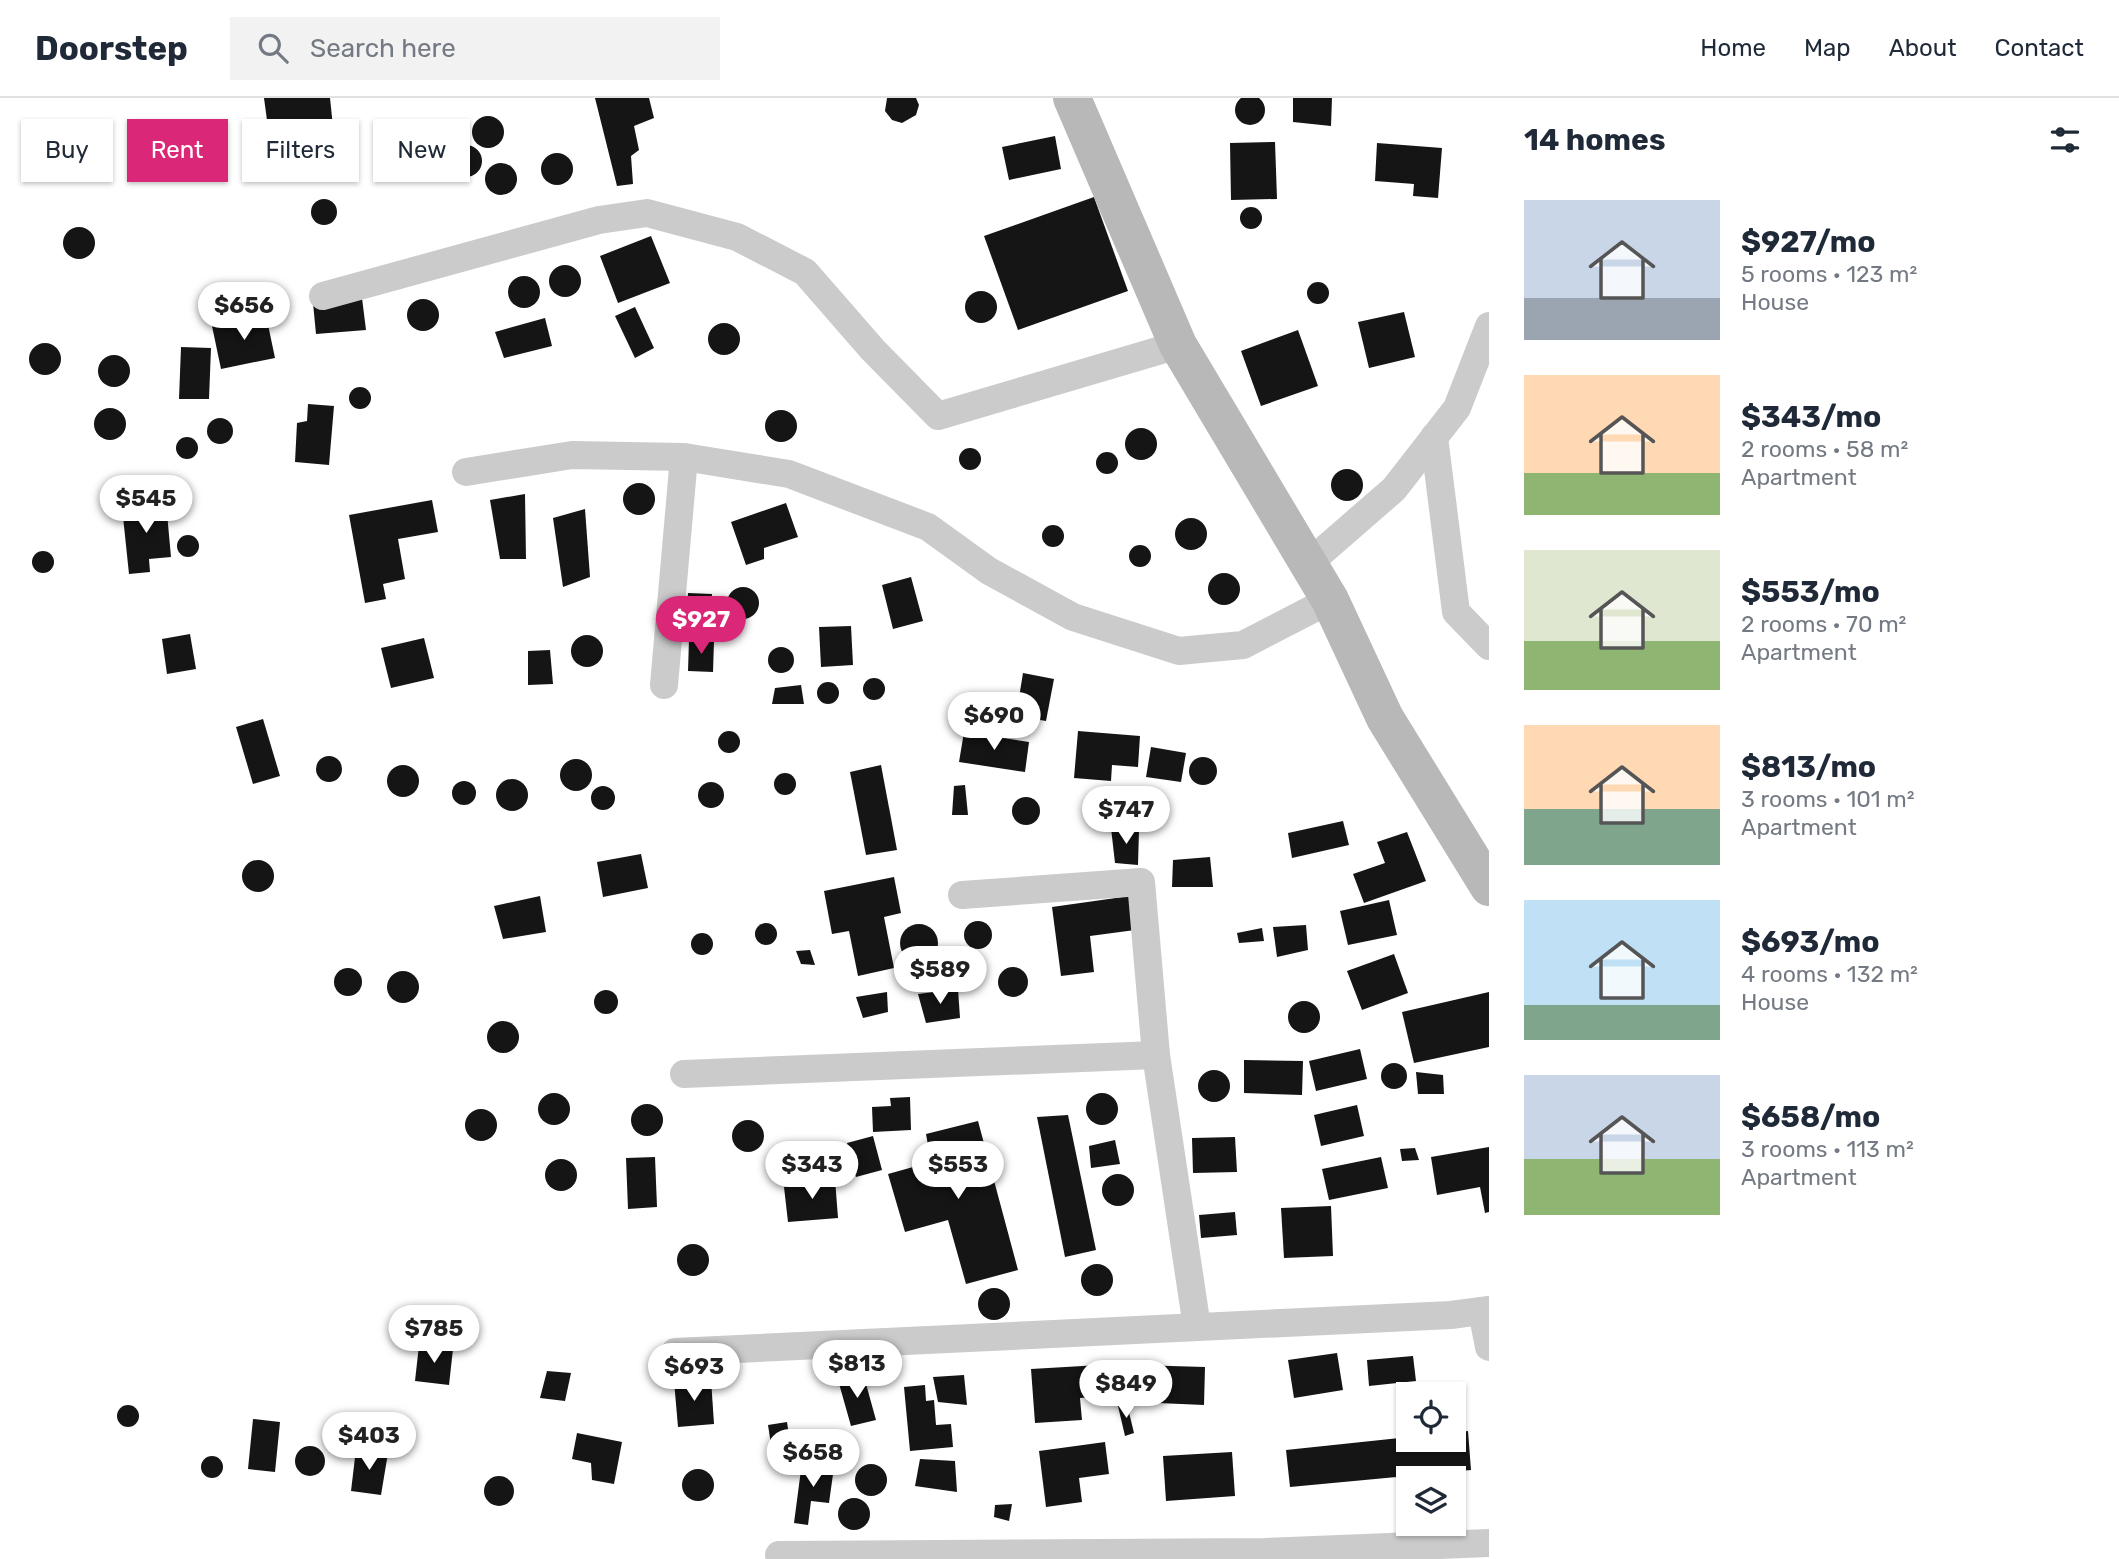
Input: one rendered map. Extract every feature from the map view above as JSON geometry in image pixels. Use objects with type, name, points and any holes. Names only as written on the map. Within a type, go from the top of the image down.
[{"type":"main road","points":[[1072,98],[1178,345],[1330,600],[1385,718],[1489,887]]},
{"type":"street","points":[[323,296],[599,220],[647,213],[737,237],[805,272],[873,350],[938,416],[1178,345]]},
{"type":"street","points":[[1309,563],[1394,489],[1457,408],[1489,326]]},
{"type":"street","points":[[1434,437],[1456,612],[1489,646]]},
{"type":"street","points":[[466,472],[572,456],[684,457],[789,474],[928,527],[989,571],[1073,617],[1179,651],[1243,645],[1330,600]]},
{"type":"street","points":[[664,685],[684,457]]},
{"type":"street","points":[[962,895],[1141,882],[1156,1055],[1197,1327]]},
{"type":"street","points":[[684,1074],[1156,1055]]},
{"type":"street","points":[[675,1352],[1451,1315],[1485,1310],[1489,1347]]},
{"type":"street","points":[[779,1555],[1256,1552],[1489,1543]]},
{"type":"building","points":[[1250,95],[1261,99],[1265,110],[1261,121],[1250,125],[1239,121],[1235,110],[1239,99]]},
{"type":"building","points":[[264,98],[330,98],[332,119],[267,119]]},
{"type":"building","points":[[595,98],[649,98],[654,118],[634,126],[639,150],[631,156],[633,184],[617,186]]},
{"type":"building","points":[[887,98],[916,98],[919,105],[916,115],[902,123],[892,120],[885,111]]},
{"type":"building","points":[[1293,98],[1332,98],[1331,126],[1293,122]]},
{"type":"building","points":[[488,116],[500,120],[504,132],[500,144],[488,148],[476,144],[472,132],[476,120]]},
{"type":"building","points":[[1055,136],[1061,169],[1009,180],[1002,147]]},
{"type":"building","points":[[1275,142],[1277,199],[1231,200],[1230,143]]},
{"type":"building","points":[[1377,143],[1442,148],[1438,198],[1413,196],[1414,184],[1375,181]]},
{"type":"building","points":[[470,146],[478,149],[481,155],[478,173],[470,176]]},
{"type":"building","points":[[557,153],[569,157],[573,169],[569,181],[557,185],[545,181],[541,169],[545,157]]},
{"type":"building","points":[[501,163],[513,167],[517,179],[513,191],[501,195],[489,191],[485,179],[489,167]]},
{"type":"building","points":[[1094,197],[1128,291],[1018,330],[984,236]]},
{"type":"building","points":[[324,199],[333,203],[337,212],[333,221],[324,225],[315,221],[311,212],[315,203]]},
{"type":"building","points":[[1251,207],[1259,210],[1262,218],[1259,226],[1251,229],[1243,226],[1240,218],[1243,210]]},
{"type":"building","points":[[79,227],[91,231],[95,243],[91,255],[79,259],[67,255],[63,243],[67,231]]},
{"type":"building","points":[[651,236],[670,283],[618,303],[600,256]]},
{"type":"building","points":[[565,265],[577,269],[581,281],[577,293],[565,297],[553,293],[549,281],[553,269]]},
{"type":"building","points":[[524,276],[536,280],[540,292],[536,304],[524,308],[512,304],[508,292],[512,280]]},
{"type":"building","points":[[1318,282],[1326,285],[1329,293],[1326,301],[1318,304],[1310,301],[1307,293],[1310,285]]},
{"type":"building","points":[[981,291],[993,295],[997,307],[993,319],[981,323],[969,319],[965,307],[969,295]]},
{"type":"building","points":[[362,298],[366,330],[316,334],[313,303]]},
{"type":"building","points":[[423,299],[435,303],[439,315],[435,327],[423,331],[411,327],[407,315],[411,303]]},
{"type":"building","points":[[635,307],[654,348],[635,358],[615,316]]},
{"type":"building","points":[[1404,312],[1415,357],[1369,368],[1358,322]]},
{"type":"building","points":[[266,315],[275,358],[221,369],[212,326]]},
{"type":"building","points":[[545,318],[552,346],[504,358],[495,332]]},
{"type":"building","points":[[724,323],[736,327],[740,339],[736,351],[724,355],[712,351],[708,339],[712,327]]},
{"type":"building","points":[[1298,330],[1318,386],[1261,406],[1241,351]]},
{"type":"building","points":[[45,343],[57,347],[61,359],[57,371],[45,375],[33,371],[29,359],[33,347]]},
{"type":"building","points":[[181,347],[211,348],[209,399],[179,399]]},
{"type":"building","points":[[114,355],[126,359],[130,371],[126,383],[114,387],[102,383],[98,371],[102,359]]},
{"type":"building","points":[[360,387],[368,390],[371,398],[368,406],[360,409],[352,406],[349,398],[352,390]]},
{"type":"building","points":[[308,404],[334,406],[329,465],[295,462],[297,423],[307,421]]},
{"type":"building","points":[[110,408],[122,412],[126,424],[122,436],[110,440],[98,436],[94,424],[98,412]]},
{"type":"building","points":[[781,410],[793,414],[797,426],[793,438],[781,442],[769,438],[765,426],[769,414]]},
{"type":"building","points":[[220,418],[229,422],[233,431],[229,440],[220,444],[211,440],[207,431],[211,422]]},
{"type":"building","points":[[1141,428],[1153,432],[1157,444],[1153,456],[1141,460],[1129,456],[1125,444],[1129,432]]},
{"type":"building","points":[[187,437],[195,440],[198,448],[195,456],[187,459],[179,456],[176,448],[179,440]]},
{"type":"building","points":[[970,448],[978,451],[981,459],[978,467],[970,470],[962,467],[959,459],[962,451]]},
{"type":"building","points":[[1107,452],[1115,455],[1118,463],[1115,471],[1107,474],[1099,471],[1096,463],[1099,455]]},
{"type":"building","points":[[1347,469],[1359,473],[1363,485],[1359,497],[1347,501],[1335,497],[1331,485],[1335,473]]},
{"type":"building","points":[[639,483],[651,487],[655,499],[651,511],[639,515],[627,511],[623,499],[627,487]]},
{"type":"building","points":[[525,494],[526,559],[500,559],[490,500]]},
{"type":"building","points":[[432,500],[438,532],[398,539],[405,579],[383,584],[386,599],[365,603],[349,515]]},
{"type":"building","points":[[166,502],[171,557],[149,559],[150,572],[129,574],[122,507]]},
{"type":"building","points":[[786,503],[798,537],[764,548],[764,559],[746,565],[731,522]]},
{"type":"building","points":[[585,509],[590,577],[563,587],[553,518]]},
{"type":"building","points":[[1191,518],[1203,522],[1207,534],[1203,546],[1191,550],[1179,546],[1175,534],[1179,522]]},
{"type":"building","points":[[1053,525],[1061,528],[1064,536],[1061,544],[1053,547],[1045,544],[1042,536],[1045,528]]},
{"type":"building","points":[[188,535],[196,538],[199,546],[196,554],[188,557],[180,554],[177,546],[180,538]]},
{"type":"building","points":[[1140,545],[1148,548],[1151,556],[1148,564],[1140,567],[1132,564],[1129,556],[1132,548]]},
{"type":"building","points":[[43,551],[51,554],[54,562],[51,570],[43,573],[35,570],[32,562],[35,554]]},
{"type":"building","points":[[1224,573],[1236,577],[1240,589],[1236,601],[1224,605],[1212,601],[1208,589],[1212,577]]},
{"type":"building","points":[[911,577],[923,621],[893,629],[882,585]]},
{"type":"building","points":[[743,587],[755,591],[759,603],[755,615],[743,619],[731,615],[727,603],[731,591]]},
{"type":"building","points":[[688,593],[712,594],[709,633],[685,632]]},
{"type":"building","points":[[851,626],[853,665],[821,667],[819,627]]},
{"type":"building","points":[[190,634],[196,669],[167,674],[162,639]]},
{"type":"building","points":[[587,635],[599,639],[603,651],[599,663],[587,667],[575,663],[571,651],[575,639]]},
{"type":"building","points":[[424,638],[434,678],[391,688],[381,648]]},
{"type":"building","points":[[689,640],[714,640],[713,672],[688,671]]},
{"type":"building","points":[[781,647],[790,651],[794,660],[790,669],[781,673],[772,669],[768,660],[772,651]]},
{"type":"building","points":[[550,650],[553,684],[528,685],[528,651]]},
{"type":"building","points":[[1023,673],[1054,679],[1046,721],[1016,716]]},
{"type":"building","points":[[874,678],[882,681],[885,689],[882,697],[874,700],[866,697],[863,689],[866,681]]},
{"type":"building","points":[[828,682],[836,685],[839,693],[836,701],[828,704],[820,701],[817,693],[820,685]]},
{"type":"building","points":[[801,685],[804,704],[772,704],[775,688]]},
{"type":"building","points":[[263,719],[280,776],[253,784],[236,727]]},
{"type":"building","points":[[729,731],[737,734],[740,742],[737,750],[729,753],[721,750],[718,742],[721,734]]},
{"type":"building","points":[[1078,731],[1140,736],[1138,767],[1112,765],[1111,781],[1074,778]]},
{"type":"building","points":[[964,732],[1029,742],[1025,772],[959,762]]},
{"type":"building","points":[[1151,747],[1186,753],[1181,782],[1146,777]]},
{"type":"building","points":[[329,756],[338,760],[342,769],[338,778],[329,782],[320,778],[316,769],[320,760]]},
{"type":"building","points":[[1203,757],[1213,761],[1217,771],[1213,781],[1203,785],[1193,781],[1189,771],[1193,761]]},
{"type":"building","points":[[576,759],[588,763],[592,775],[588,787],[576,791],[564,787],[560,775],[564,763]]},
{"type":"building","points":[[403,765],[415,769],[419,781],[415,793],[403,797],[391,793],[387,781],[391,769]]},
{"type":"building","points":[[881,765],[897,850],[866,855],[850,772]]},
{"type":"building","points":[[785,773],[793,776],[796,784],[793,792],[785,795],[777,792],[774,784],[777,776]]},
{"type":"building","points":[[512,779],[524,783],[528,795],[524,807],[512,811],[500,807],[496,795],[500,783]]},
{"type":"building","points":[[464,781],[472,785],[476,793],[472,801],[464,805],[456,801],[452,793],[456,785]]},
{"type":"building","points":[[711,782],[720,786],[724,795],[720,804],[711,808],[702,804],[698,795],[702,786]]},
{"type":"building","points":[[965,785],[968,815],[952,815],[954,786]]},
{"type":"building","points":[[603,786],[612,789],[615,798],[612,807],[603,810],[594,807],[591,798],[594,789]]},
{"type":"building","points":[[1026,797],[1036,801],[1040,811],[1036,821],[1026,825],[1016,821],[1012,811],[1016,801]]},
{"type":"building","points":[[1343,821],[1349,845],[1292,858],[1288,833]]},
{"type":"building","points":[[1111,828],[1139,830],[1138,865],[1115,863]]},
{"type":"building","points":[[1407,832],[1426,881],[1364,903],[1353,874],[1385,863],[1377,842]]},
{"type":"building","points":[[641,854],[648,888],[603,897],[597,862]]},
{"type":"building","points":[[1210,857],[1213,887],[1172,887],[1173,860]]},
{"type":"building","points":[[258,860],[270,864],[274,876],[270,888],[258,892],[246,888],[242,876],[246,864]]},
{"type":"building","points":[[894,877],[901,913],[884,917],[894,968],[858,976],[849,931],[832,934],[824,891]]},
{"type":"building","points":[[540,896],[546,932],[503,939],[494,906]]},
{"type":"building","points":[[1130,896],[1135,930],[1090,936],[1094,972],[1061,976],[1052,907]]},
{"type":"building","points":[[1389,900],[1397,935],[1348,945],[1340,911]]},
{"type":"building","points":[[978,921],[988,925],[992,935],[988,945],[978,949],[968,945],[964,935],[968,925]]},
{"type":"building","points":[[766,923],[774,926],[777,934],[774,942],[766,945],[758,942],[755,934],[758,926]]},
{"type":"building","points":[[919,924],[932,930],[938,943],[932,956],[919,962],[906,956],[900,943],[906,930]]},
{"type":"building","points":[[1306,925],[1308,950],[1277,957],[1273,927]]},
{"type":"building","points":[[1262,928],[1264,941],[1239,943],[1237,933]]},
{"type":"building","points":[[702,933],[710,936],[713,944],[710,952],[702,955],[694,952],[691,944],[694,936]]},
{"type":"building","points":[[810,950],[815,965],[801,964],[796,951]]},
{"type":"building","points":[[1394,954],[1408,993],[1362,1010],[1347,971]]},
{"type":"building","points":[[1013,967],[1024,971],[1028,982],[1024,993],[1013,997],[1002,993],[998,982],[1002,971]]},
{"type":"building","points":[[348,968],[358,972],[362,982],[358,992],[348,996],[338,992],[334,982],[338,972]]},
{"type":"building","points":[[403,971],[415,975],[419,987],[415,999],[403,1003],[391,999],[387,987],[391,975]]},
{"type":"building","points":[[958,989],[960,1018],[926,1023],[918,994]]},
{"type":"building","points":[[606,990],[617,997],[618,1002],[611,1013],[606,1014],[595,1007],[594,1002],[601,991]]},
{"type":"building","points":[[887,992],[888,1012],[863,1018],[856,997]]},
{"type":"building","points":[[1489,992],[1489,1047],[1414,1063],[1402,1012]]},
{"type":"building","points":[[1304,1001],[1315,1006],[1320,1017],[1315,1028],[1304,1033],[1293,1028],[1288,1017],[1293,1006]]},
{"type":"building","points":[[503,1021],[515,1025],[519,1037],[515,1049],[503,1053],[491,1049],[487,1037],[491,1025]]},
{"type":"building","points":[[1360,1049],[1367,1079],[1316,1091],[1309,1061]]},
{"type":"building","points":[[1244,1060],[1303,1061],[1302,1095],[1244,1093]]},
{"type":"building","points":[[1394,1063],[1403,1067],[1407,1076],[1403,1085],[1394,1089],[1385,1085],[1381,1076],[1385,1067]]},
{"type":"building","points":[[1214,1070],[1226,1074],[1230,1086],[1226,1098],[1214,1102],[1202,1098],[1198,1086],[1202,1074]]},
{"type":"building","points":[[1416,1072],[1443,1075],[1444,1094],[1418,1094]]},
{"type":"building","points":[[554,1093],[566,1097],[570,1109],[566,1121],[554,1125],[542,1121],[538,1109],[542,1097]]},
{"type":"building","points":[[1102,1093],[1114,1097],[1118,1109],[1114,1121],[1102,1125],[1090,1121],[1086,1109],[1090,1097]]},
{"type":"building","points":[[910,1097],[911,1130],[873,1132],[872,1107],[891,1106],[890,1098]]},
{"type":"building","points":[[647,1104],[659,1108],[663,1120],[659,1132],[647,1136],[635,1132],[631,1120],[635,1108]]},
{"type":"building","points":[[1357,1105],[1364,1136],[1321,1146],[1314,1115]]},
{"type":"building","points":[[481,1109],[493,1113],[497,1125],[493,1137],[481,1141],[469,1137],[465,1125],[469,1113]]},
{"type":"building","points":[[1068,1115],[1096,1250],[1065,1257],[1037,1117]]},
{"type":"building","points":[[748,1120],[760,1124],[764,1136],[760,1148],[748,1152],[736,1148],[732,1136],[736,1124]]},
{"type":"building","points":[[978,1121],[1018,1270],[966,1284],[948,1220],[905,1232],[888,1174],[931,1162],[926,1134]]},
{"type":"building","points":[[873,1136],[882,1170],[856,1177],[847,1143]]},
{"type":"building","points":[[1235,1137],[1237,1172],[1193,1173],[1192,1138]]},
{"type":"building","points":[[1115,1140],[1120,1164],[1091,1168],[1089,1146]]},
{"type":"building","points":[[1489,1147],[1489,1212],[1485,1213],[1480,1187],[1437,1195],[1431,1157]]},
{"type":"building","points":[[1415,1148],[1419,1160],[1402,1161],[1400,1149]]},
{"type":"building","points":[[655,1157],[657,1207],[628,1209],[626,1158]]},
{"type":"building","points":[[1381,1157],[1388,1188],[1329,1200],[1322,1169]]},
{"type":"building","points":[[561,1159],[573,1163],[577,1175],[573,1187],[561,1191],[549,1187],[545,1175],[549,1163]]},
{"type":"building","points":[[1118,1174],[1130,1178],[1134,1190],[1130,1202],[1118,1206],[1106,1202],[1102,1190],[1106,1178]]},
{"type":"building","points":[[835,1179],[838,1218],[788,1222],[784,1187]]},
{"type":"building","points":[[1331,1206],[1333,1256],[1284,1258],[1281,1208]]},
{"type":"building","points":[[1235,1212],[1237,1235],[1201,1238],[1199,1215]]},
{"type":"building","points":[[693,1244],[705,1248],[709,1260],[705,1272],[693,1276],[681,1272],[677,1260],[681,1248]]},
{"type":"building","points":[[1097,1264],[1109,1268],[1113,1280],[1109,1292],[1097,1296],[1085,1292],[1081,1280],[1085,1268]]},
{"type":"building","points":[[994,1288],[1006,1292],[1010,1304],[1006,1316],[994,1320],[982,1316],[978,1304],[982,1292]]},
{"type":"building","points":[[419,1345],[453,1349],[449,1385],[415,1381]]},
{"type":"building","points":[[1337,1353],[1343,1390],[1294,1398],[1288,1360]]},
{"type":"building","points":[[1413,1356],[1416,1381],[1369,1386],[1367,1360]]},
{"type":"building","points":[[1100,1365],[1103,1396],[1080,1398],[1082,1420],[1035,1423],[1031,1369]]},
{"type":"building","points":[[1136,1365],[1205,1367],[1204,1405],[1135,1402]]},
{"type":"building","points":[[547,1371],[571,1373],[565,1401],[540,1398]]},
{"type":"building","points":[[863,1373],[876,1420],[851,1426],[838,1380]]},
{"type":"building","points":[[964,1375],[967,1405],[938,1402],[933,1377]]},
{"type":"building","points":[[711,1379],[714,1424],[678,1427],[674,1381]]},
{"type":"building","points":[[925,1385],[926,1401],[934,1400],[936,1425],[951,1424],[953,1447],[910,1451],[904,1387]]},
{"type":"building","points":[[1127,1404],[1134,1433],[1125,1436],[1118,1406]]},
{"type":"building","points":[[128,1405],[136,1408],[139,1416],[136,1424],[128,1427],[120,1424],[117,1416],[120,1408]]},
{"type":"building","points":[[253,1419],[280,1422],[275,1472],[248,1469]]},
{"type":"building","points":[[787,1422],[792,1456],[773,1458],[768,1425]]},
{"type":"building","points":[[1466,1431],[1471,1470],[1466,1470],[1466,1466],[1396,1466],[1396,1477],[1290,1487],[1286,1450],[1396,1438],[1396,1452],[1466,1452]]},
{"type":"building","points":[[577,1433],[622,1442],[614,1484],[592,1480],[591,1463],[572,1459]]},
{"type":"building","points":[[1105,1442],[1109,1474],[1079,1478],[1082,1502],[1046,1507],[1039,1451]]},
{"type":"building","points":[[310,1446],[316,1447],[324,1455],[324,1467],[316,1475],[310,1476],[304,1475],[296,1467],[295,1461],[296,1455],[304,1447]]},
{"type":"building","points":[[356,1449],[388,1453],[381,1495],[351,1491]]},
{"type":"building","points":[[1232,1452],[1235,1496],[1166,1501],[1163,1456]]},
{"type":"building","points":[[212,1456],[220,1459],[223,1467],[220,1475],[212,1478],[204,1475],[201,1467],[204,1459]]},
{"type":"building","points":[[920,1459],[955,1461],[957,1492],[915,1486]]},
{"type":"building","points":[[802,1462],[834,1467],[829,1503],[811,1501],[808,1525],[794,1523]]},
{"type":"building","points":[[871,1464],[883,1468],[887,1480],[883,1492],[871,1496],[859,1492],[855,1480],[859,1468]]},
{"type":"building","points":[[698,1469],[710,1473],[714,1485],[710,1497],[698,1501],[686,1497],[682,1485],[686,1473]]},
{"type":"building","points":[[499,1476],[505,1477],[513,1485],[513,1497],[505,1505],[499,1506],[493,1505],[485,1497],[484,1491],[485,1485],[493,1477]]},
{"type":"building","points":[[854,1498],[866,1502],[870,1514],[866,1526],[854,1530],[842,1526],[838,1514],[842,1502]]},
{"type":"building","points":[[1012,1504],[1009,1521],[994,1517],[995,1505]]}]
